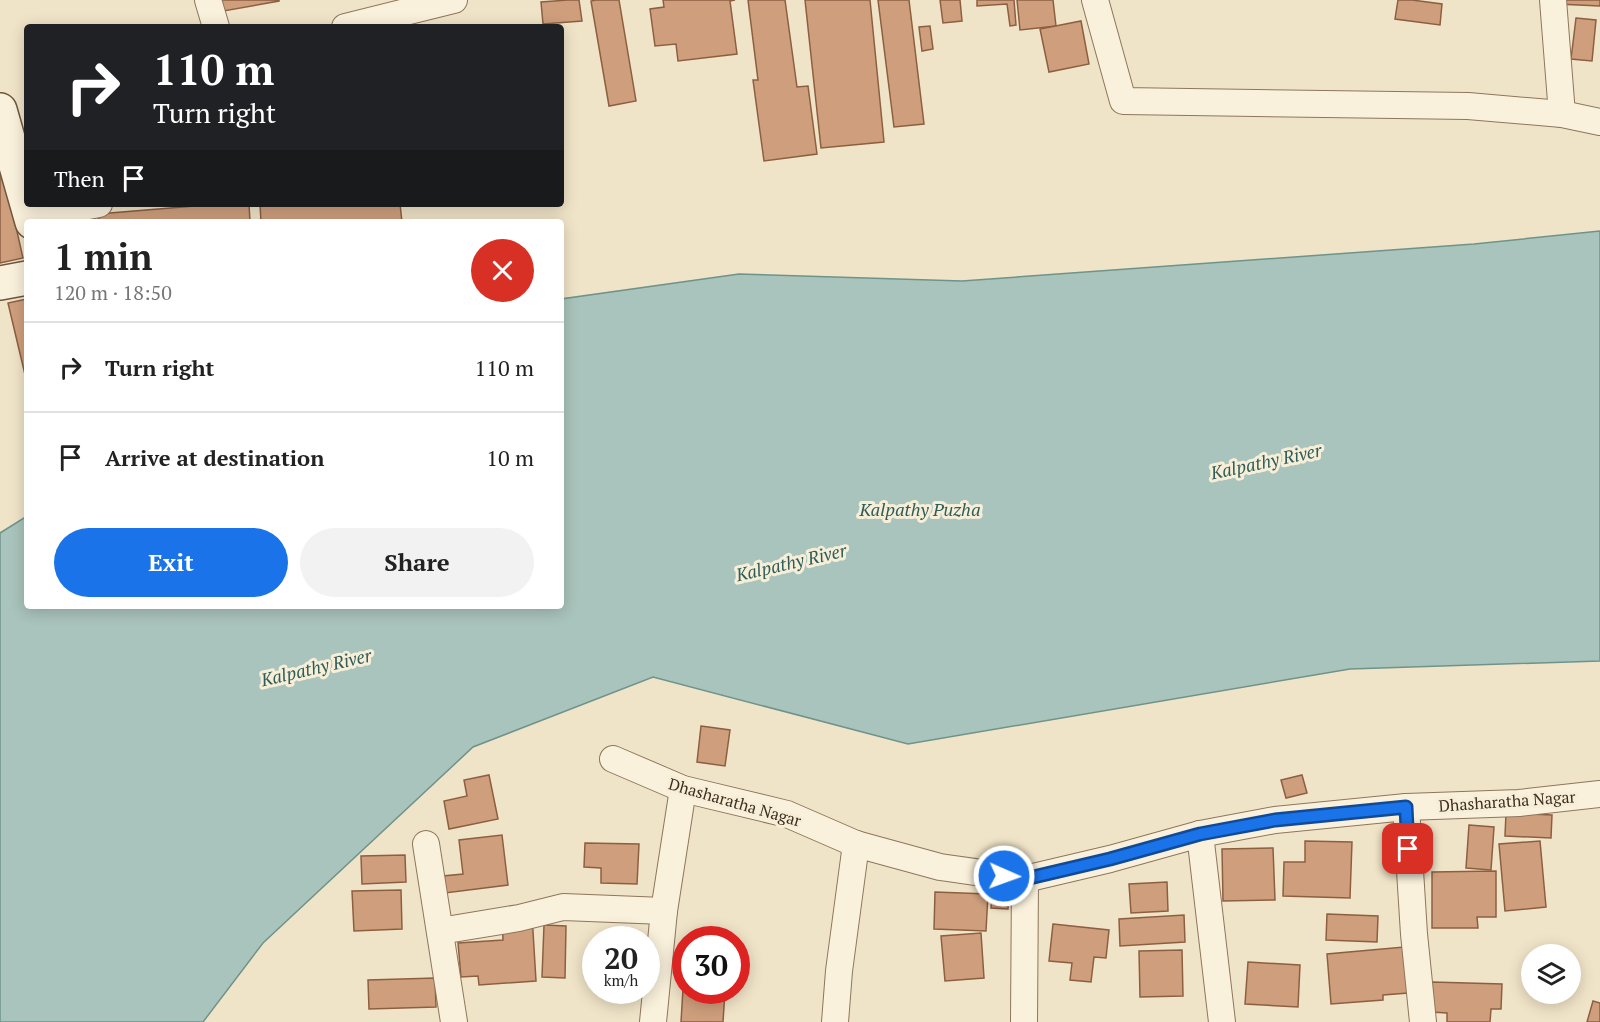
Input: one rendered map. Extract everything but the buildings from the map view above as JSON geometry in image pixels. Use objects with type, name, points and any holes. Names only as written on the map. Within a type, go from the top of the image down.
[{"type":"street","points":[[208,0],[215,24]]},
{"type":"street","points":[[357,24],[454,0]]},
{"type":"street","points":[[1095,0],[1123,101],[1468,106],[1562,114],[1600,122]]},
{"type":"street","points":[[1553,0],[1562,114]]},
{"type":"street","points":[[0,111],[24,194]]},
{"type":"street","points":[[46,219],[83,207]]},
{"type":"street","points":[[0,284],[24,279]]},
{"type":"street","name":"Dhasharatha Nagar","points":[[613,759],[683,789],[787,814],[856,844],[940,867],[1025,879],[1200,834],[1275,820],[1406,807],[1519,803],[1600,794]]},
{"type":"street","points":[[653,1022],[664,911],[683,789]]},
{"type":"street","points":[[1406,807],[1414,934],[1423,1022]]},
{"type":"street","points":[[1200,834],[1222,1022]]},
{"type":"street","points":[[426,844],[454,1022]]},
{"type":"street","points":[[835,1022],[839,971],[856,844]]},
{"type":"street","points":[[1024,1022],[1025,879]]},
{"type":"street","points":[[440,931],[519,918],[563,907],[664,911]]},
{"type":"water","name":"Kalpathy Puzha","points":[[1600,231],[1600,661],[1350,669],[908,744],[653,677],[473,747],[263,943],[203,1022],[0,1022],[0,533],[24,518],[24,609],[564,609],[564,299],[739,274],[962,281],[1474,244]]},
{"type":"route","points":[[1004,876],[1025,879],[1200,834],[1275,820],[1406,807],[1408,849]]},
{"type":"water label","name":"Kalpathy River","points":[[1266,461]]},
{"type":"water label","name":"Kalpathy River","points":[[791,562]]},
{"type":"water label","name":"Kalpathy River","points":[[316,667]]}]
